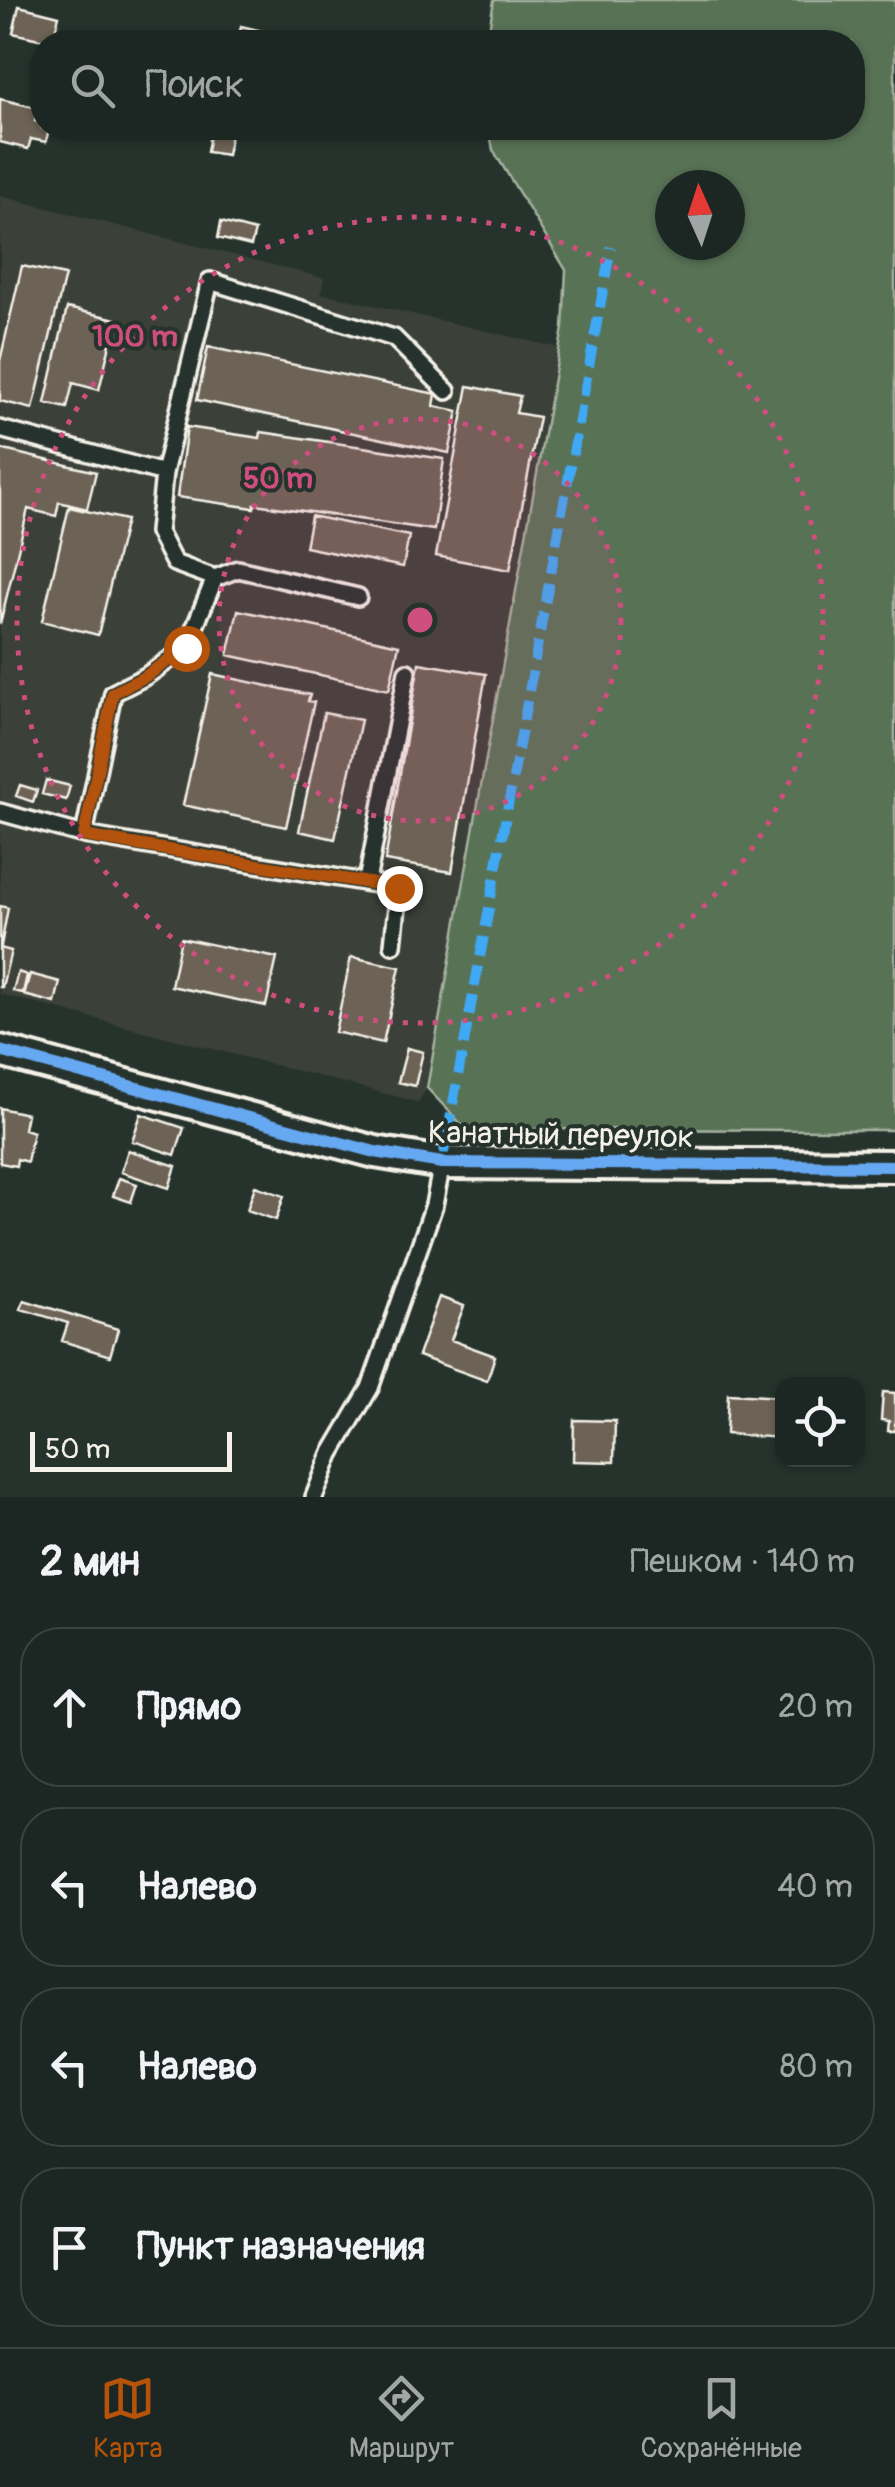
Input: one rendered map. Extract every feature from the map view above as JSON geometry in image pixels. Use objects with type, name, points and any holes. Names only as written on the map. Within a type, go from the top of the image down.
[{"type":"street","name":"Канатный переулок","points":[[0,1051],[375,1152],[442,1163],[895,1166]]},
{"type":"lane","points":[[358,597],[238,569],[214,578],[174,563],[158,532],[164,473],[210,281],[394,338],[447,391]]},
{"type":"lane","points":[[0,429],[164,473]]},
{"type":"lane","points":[[84,836],[113,693],[186,648],[214,578]]},
{"type":"lane","points":[[367,881],[406,672]]},
{"type":"lane","points":[[0,812],[84,836],[399,888],[393,945]]},
{"type":"lane","points":[[314,1497],[331,1454],[370,1388],[434,1205],[442,1163]]},
{"type":"shaded area","points":[[0,196],[324,278],[321,293],[560,348],[427,1088],[418,1102],[0,994]]},
{"type":"green space","points":[[494,0],[895,0],[895,1130],[466,1129],[427,1088],[563,328],[566,270],[493,150],[491,140],[865,140],[865,30],[489,30]]},
{"type":"building","points":[[19,6],[59,16],[55,30],[30,30],[30,37],[13,33]]},
{"type":"building","points":[[0,99],[30,106],[28,149],[0,142]]},
{"type":"building","points":[[209,140],[230,140],[227,155],[207,152]]},
{"type":"building","points":[[221,222],[255,231],[251,246],[218,238]]},
{"type":"building","points":[[22,266],[65,275],[33,409],[0,401],[0,361]]},
{"type":"building","points":[[67,308],[116,319],[99,390],[73,383],[67,408],[45,403]]},
{"type":"building","points":[[208,347],[436,394],[434,406],[458,411],[449,453],[197,400]]},
{"type":"building","points":[[468,386],[520,396],[516,413],[539,417],[510,570],[436,556]]},
{"type":"building","points":[[187,427],[260,438],[261,432],[444,459],[434,530],[177,497]]},
{"type":"building","points":[[0,449],[96,472],[87,509],[59,502],[56,516],[28,509],[0,624]]},
{"type":"building","points":[[69,507],[126,520],[98,635],[42,621]]},
{"type":"building","points":[[311,516],[409,536],[403,567],[305,547]]},
{"type":"building","points":[[238,610],[399,645],[389,690],[228,655]]},
{"type":"building","points":[[419,663],[486,674],[452,872],[385,861]]},
{"type":"building","points":[[212,674],[310,695],[308,701],[314,702],[286,827],[183,805]]},
{"type":"building","points":[[324,713],[361,720],[335,839],[299,831]]},
{"type":"building","points":[[46,780],[70,786],[66,800],[42,794]]},
{"type":"building","points":[[20,785],[37,790],[33,802],[16,796]]},
{"type":"building","points":[[0,906],[8,908],[1,946],[0,946]]},
{"type":"building","points":[[181,938],[277,958],[266,1006],[171,986]]},
{"type":"building","points":[[0,948],[11,951],[2,987],[0,987]]},
{"type":"building","points":[[351,957],[400,967],[383,1043],[335,1032]]},
{"type":"building","points":[[18,972],[27,975],[23,993],[13,991]]},
{"type":"building","points":[[30,974],[60,982],[55,1003],[24,995]]},
{"type":"building","points":[[407,1048],[423,1052],[415,1086],[398,1082]]},
{"type":"building","points":[[0,1108],[27,1114],[24,1129],[33,1132],[27,1162],[17,1159],[16,1166],[0,1163]]},
{"type":"building","points":[[141,1114],[184,1128],[175,1155],[132,1141]]},
{"type":"building","points":[[128,1150],[176,1166],[169,1188],[121,1172]]},
{"type":"building","points":[[119,1178],[137,1184],[131,1202],[113,1196]]},
{"type":"building","points":[[255,1186],[284,1196],[276,1220],[247,1210]]},
{"type":"building","points":[[439,1297],[464,1306],[451,1340],[495,1356],[487,1381],[418,1356]]},
{"type":"building","points":[[24,1300],[118,1329],[110,1356],[62,1341],[68,1323],[21,1309]]},
{"type":"building","points":[[883,1392],[895,1393],[895,1431],[888,1431],[889,1421],[881,1420]]},
{"type":"building","points":[[728,1394],[775,1397],[775,1438],[726,1434]]},
{"type":"building","points":[[574,1420],[615,1421],[614,1462],[573,1461]]},
{"type":"marked path","points":[[442,1163],[611,247]]},
{"type":"cycle path","points":[[0,1051],[375,1152],[442,1163],[895,1166]]},
{"type":"route","points":[[186,648],[113,693],[84,836],[399,888]]}]
